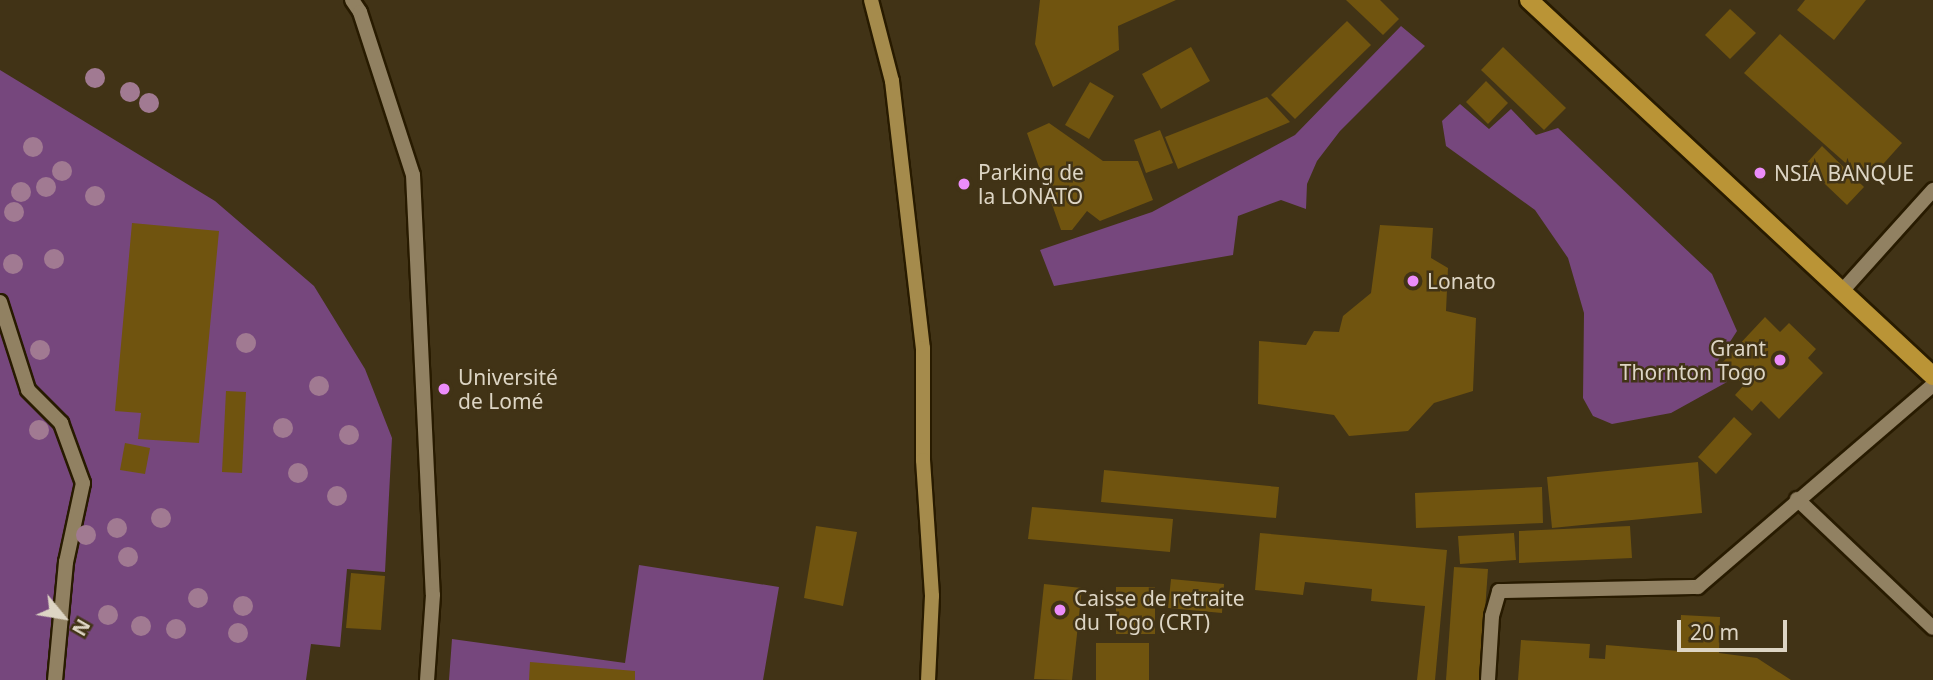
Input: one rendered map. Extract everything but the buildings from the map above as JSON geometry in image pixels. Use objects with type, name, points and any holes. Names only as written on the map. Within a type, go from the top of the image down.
[{"type":"main road","points":[[1529,0],[1933,376]]},
{"type":"street","points":[[352,0],[360,12],[413,175],[433,595],[428,680]]},
{"type":"street","points":[[871,0],[891,81],[923,348],[923,460],[932,596],[928,680]]},
{"type":"street","points":[[1843,290],[1933,190]]},
{"type":"street","points":[[0,302],[28,390],[61,423],[83,483],[66,562],[55,680]]},
{"type":"street","points":[[1488,680],[1492,616],[1499,591],[1698,587],[1797,499],[1933,385]]},
{"type":"street","points":[[1797,499],[1933,628]]},
{"type":"shaded area","points":[[1401,26],[1425,46],[1340,131],[1317,161],[1307,184],[1306,209],[1281,200],[1238,216],[1233,255],[1054,286],[1040,250],[1152,212],[1295,135]]},
{"type":"shaded area","points":[[0,70],[215,201],[314,286],[365,369],[392,438],[385,572],[347,569],[340,647],[311,644],[306,680],[0,680]]},
{"type":"shaded area","points":[[1460,104],[1489,129],[1511,109],[1536,135],[1558,128],[1712,274],[1737,331],[1717,362],[1727,382],[1671,413],[1612,424],[1593,416],[1583,398],[1584,313],[1568,258],[1535,210],[1446,146],[1442,121]]},
{"type":"shaded area","points":[[639,565],[779,587],[763,680],[449,680],[452,639],[625,663]]},
{"type":"place","name":"NSIA BANQUE","points":[[1760,173]]},
{"type":"place","name":"Parking de la LONATO","points":[[964,184]]},
{"type":"place","name":"Lonato","points":[[1413,281]]},
{"type":"place","name":"Grant Thornton Togo","points":[[1780,360]]},
{"type":"place","name":"Université de Lomé","points":[[444,389]]},
{"type":"place","name":"Caisse de retraite du Togo (CRT)","points":[[1060,610]]}]
